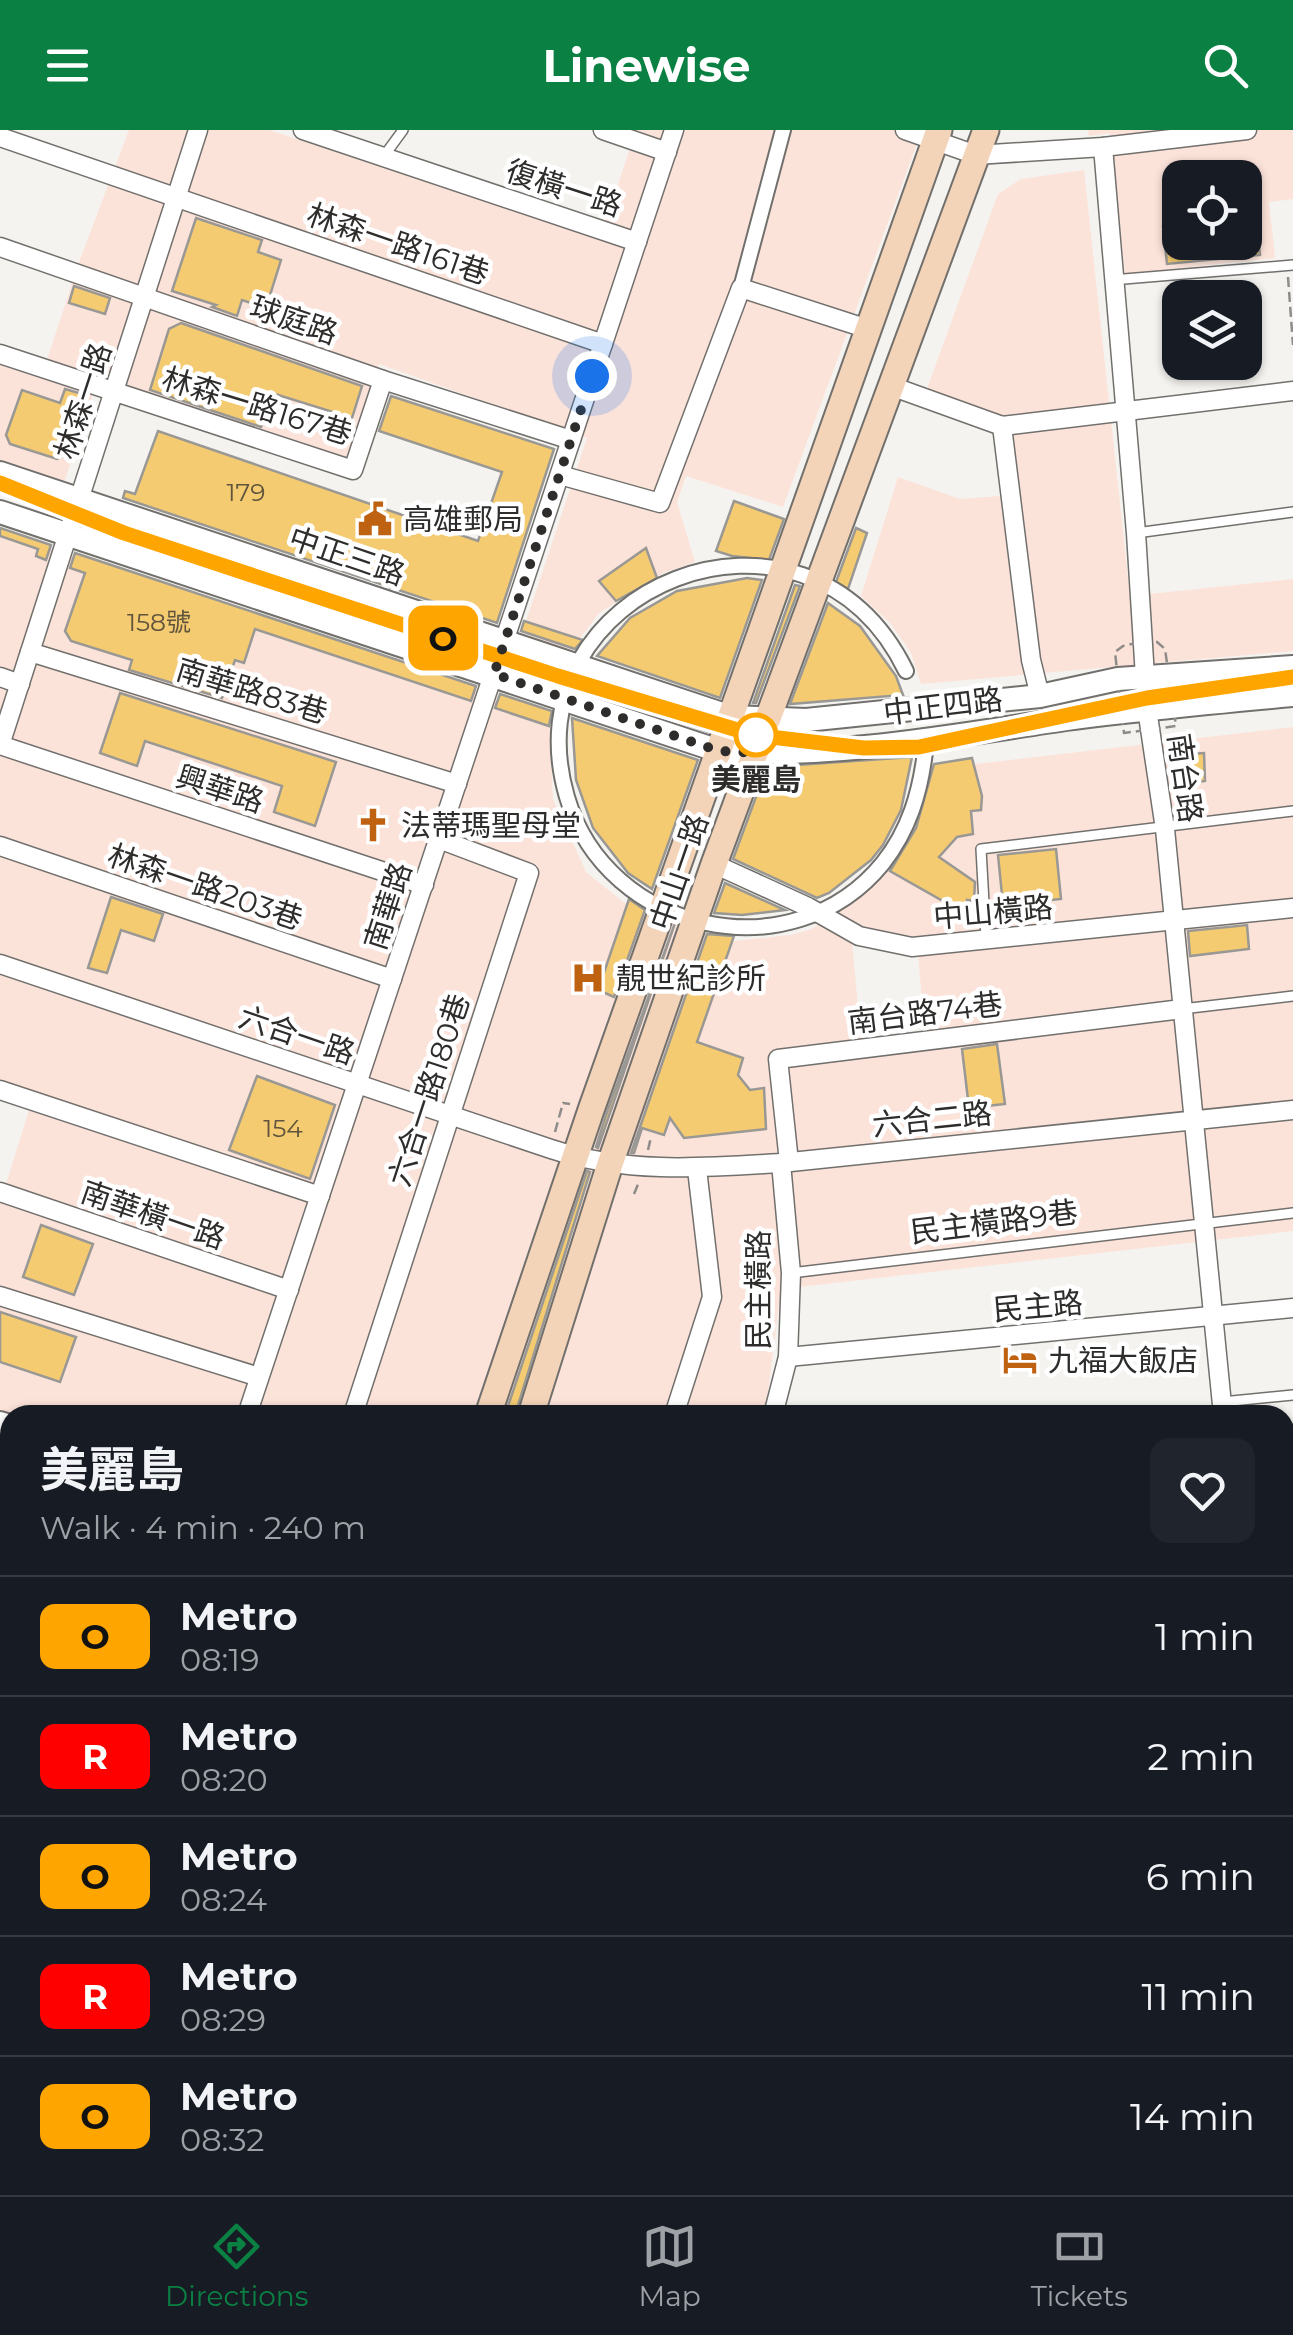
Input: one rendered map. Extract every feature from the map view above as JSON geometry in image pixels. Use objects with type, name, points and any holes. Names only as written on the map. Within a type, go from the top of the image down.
[{"type":"main road","name":"中山一路","points":[[534,1405],[610,1164],[714,864],[986,130]]},
{"type":"main road","name":"中山一路","points":[[491,1405],[937,135]]},
{"type":"street","name":"林森一路","points":[[0,745],[198,130]]},
{"type":"street","name":"復橫一路","points":[[303,130],[637,242]]},
{"type":"street","points":[[602,130],[667,152]]},
{"type":"street","name":"南華路","points":[[250,1405],[674,130]]},
{"type":"street","points":[[560,475],[660,504],[741,288],[783,130]]},
{"type":"street","points":[[905,130],[937,135],[976,155],[1102,147],[1194,133],[1247,130]]},
{"type":"street","name":"林森一路161巷","points":[[0,138],[603,344]]},
{"type":"street","name":"南台路","points":[[1102,147],[1136,532],[1147,709],[1164,828],[1222,1405]]},
{"type":"street","name":"球庭路","points":[[0,248],[571,440]]},
{"type":"street","points":[[741,288],[868,329]]},
{"type":"street","points":[[0,354],[116,392]]},
{"type":"street","name":"林森一路167巷","points":[[116,392],[353,470],[384,380]]},
{"type":"street","points":[[891,386],[1002,426],[1293,391]]},
{"type":"street","points":[[1002,426],[1031,660],[1040,696]]},
{"type":"street","name":"中正三路","points":[[0,473],[732,717]]},
{"type":"street","points":[[0,512],[719,751]]},
{"type":"street","points":[[906,671],[887,635],[862,609],[819,582],[754,565],[710,567],[669,580],[632,601],[601,631],[579,665],[566,699],[560,758],[568,798],[584,836],[608,869],[663,911],[724,927],[769,926],[816,912],[850,894],[882,864],[906,829],[920,788],[925,752]]},
{"type":"street","name":"南華路83巷","points":[[30,652],[458,784]]},
{"type":"street","name":"中正四路","points":[[732,717],[806,720],[1040,696],[1144,677],[1293,667]]},
{"type":"street","points":[[0,676],[20,684]]},
{"type":"street","name":"中正四路","points":[[719,751],[784,754],[1293,695]]},
{"type":"street","name":"興華路","points":[[0,745],[424,884]]},
{"type":"street","name":"六合一路180巷","points":[[356,1405],[529,873],[439,840]]},
{"type":"street","name":"林森一路203巷","points":[[0,846],[392,979]]},
{"type":"street","name":"中山橫路","points":[[714,864],[859,936],[912,946],[1293,908]]},
{"type":"street","name":"六合一路","points":[[0,964],[576,1157]]},
{"type":"street","name":"南台路74巷","points":[[785,1162],[778,1059],[1182,1010]]},
{"type":"street","points":[[0,1090],[320,1196]]},
{"type":"street","name":"六合二路","points":[[576,1157],[610,1164],[697,1169],[1293,1110]]},
{"type":"street","name":"民主橫路","points":[[776,1405],[788,1357],[791,1273],[785,1162]]},
{"type":"street","points":[[677,1405],[712,1298],[697,1169]]},
{"type":"street","name":"南華橫一路","points":[[0,1192],[288,1290]]},
{"type":"street","points":[[0,1296],[260,1377]]},
{"type":"street","name":"民主路","points":[[788,1357],[1293,1308]]},
{"type":"lane","points":[[384,157],[403,130]]},
{"type":"lane","points":[[1112,280],[1290,266]]},
{"type":"lane","points":[[1136,532],[1293,512]]},
{"type":"lane","points":[[986,941],[980,849],[1293,811]]},
{"type":"lane","points":[[1182,1010],[1293,996]]},
{"type":"lane","name":"民主橫路9巷","points":[[791,1273],[1293,1213]]},
{"type":"lane","points":[[1238,1405],[1293,1395]]},
{"type":"path","points":[[1290,266],[1293,345]]},
{"type":"shaded area","points":[[129,130],[269,130],[600,239],[636,130],[922,130],[783,507],[686,476],[677,502],[695,562],[663,573],[599,613],[569,653],[522,633],[587,438],[379,364],[347,463],[98,378],[64,483],[0,460],[0,346],[47,360]]},
{"type":"shaded area","points":[[1088,130],[1293,130],[1293,199],[1269,202],[1275,258],[1262,259],[1262,160],[1162,160],[1162,260],[1256,260],[1125,274],[1110,133],[1089,136]]},
{"type":"shaded area","points":[[1084,170],[1130,596],[1293,579],[1293,651],[921,684],[911,653],[890,623],[861,596],[898,477],[960,499],[1013,495],[1005,436],[921,405],[998,194],[1021,179]]},
{"type":"shaded area","points":[[0,532],[467,686],[505,704],[549,717],[553,799],[586,872],[631,908],[726,942],[812,929],[883,875],[916,826],[932,777],[942,768],[1293,727],[1293,1231],[781,1289],[766,1405],[0,1405],[0,1183],[6,1184],[29,1110],[0,1100]],"holes":[[[852,942],[918,955],[925,1032],[861,1038]]]},
{"type":"building","points":[[196,218],[262,240],[258,252],[281,260],[266,308],[242,300],[237,316],[172,291]]},
{"type":"building","points":[[1167,260],[1208,260],[1167,264]]},
{"type":"building","points":[[74,286],[110,298],[105,314],[69,303]]},
{"type":"building","points":[[181,323],[362,386],[352,418],[272,393],[261,427],[150,390],[169,329]]},
{"type":"building","points":[[65,389],[86,395],[71,453],[57,459],[10,444],[6,435],[22,390],[60,403]]},
{"type":"building","points":[[391,396],[554,449],[497,623],[123,498],[125,491],[135,494],[158,431],[478,541],[502,472],[379,431]]},
{"type":"building","points":[[734,501],[784,519],[769,560],[716,551]]},
{"type":"building","points":[[86,518],[488,652],[486,658],[84,524]]},
{"type":"building","points":[[0,528],[51,545],[46,560],[36,556],[38,549],[0,536]]},
{"type":"building","points":[[856,528],[867,533],[848,589],[836,582]]},
{"type":"building","points":[[646,548],[657,578],[616,601],[599,581]]},
{"type":"building","points":[[75,553],[476,686],[471,701],[255,629],[244,663],[235,660],[222,698],[129,670],[132,660],[71,641],[65,631],[85,573],[70,568]]},
{"type":"building","points":[[747,578],[762,580],[720,698],[597,656],[630,618],[677,591]]},
{"type":"building","points":[[795,585],[800,586],[753,703]]},
{"type":"building","points":[[828,603],[860,626],[896,676],[903,695],[790,704]]},
{"type":"building","points":[[524,621],[583,640],[575,649],[521,631]]},
{"type":"building","points":[[584,684],[710,726],[708,732],[582,690]]},
{"type":"building","points":[[120,693],[336,762],[315,826],[274,812],[282,786],[145,741],[137,766],[100,753]]},
{"type":"building","points":[[500,694],[552,711],[549,726],[495,708]]},
{"type":"building","points":[[572,718],[698,760],[652,889],[628,873],[593,828],[576,780]]},
{"type":"building","points":[[1204,753],[1205,781],[1176,785],[1174,755]]},
{"type":"building","points":[[912,757],[901,810],[883,845],[871,860],[829,893],[817,898],[733,859],[767,767]]},
{"type":"building","points":[[972,758],[982,796],[981,810],[971,811],[973,834],[957,837],[939,857],[975,882],[974,901],[967,900],[964,913],[890,871],[916,828],[934,764]]},
{"type":"building","points":[[1056,849],[1061,899],[1003,905],[998,855]]},
{"type":"building","points":[[725,883],[785,910],[742,915],[714,913]]},
{"type":"building","points":[[111,897],[163,914],[154,941],[121,930],[107,973],[88,968]]},
{"type":"building","points":[[629,899],[645,910],[614,997],[598,990]]},
{"type":"building","points":[[675,923],[598,1148],[606,1115]]},
{"type":"building","points":[[1247,925],[1249,949],[1190,956],[1188,931]]},
{"type":"building","points":[[707,934],[734,936],[697,1042],[743,1058],[738,1075],[750,1090],[764,1088],[766,1129],[684,1138],[670,1118],[664,1135],[642,1128],[631,1153]]},
{"type":"building","points":[[997,1044],[1005,1104],[969,1108],[962,1049]]},
{"type":"building","points":[[257,1076],[335,1105],[310,1179],[229,1150]]},
{"type":"building","points":[[587,1171],[590,1172],[518,1405],[508,1405]]},
{"type":"building","points":[[41,1225],[93,1244],[74,1295],[23,1277]]},
{"type":"building","points":[[0,1312],[76,1337],[60,1382],[0,1362]]},
{"type":"metro line","name":"O","points":[[0,483],[124,533],[558,676],[754,735],[864,748],[919,747],[1147,698],[1293,677]]},
{"type":"place","name":"高雄郵局","points":[[375,519]]},
{"type":"place","name":"美麗島","points":[[756,735]]},
{"type":"place","name":"法蒂瑪聖母堂","points":[[373,825]]},
{"type":"place","name":"靚世紀診所","points":[[588,978]]},
{"type":"place","name":"九福大飯店","points":[[1020,1360]]},
{"type":"route","points":[[592,376],[494,674],[719,751],[756,753],[756,735]]}]
